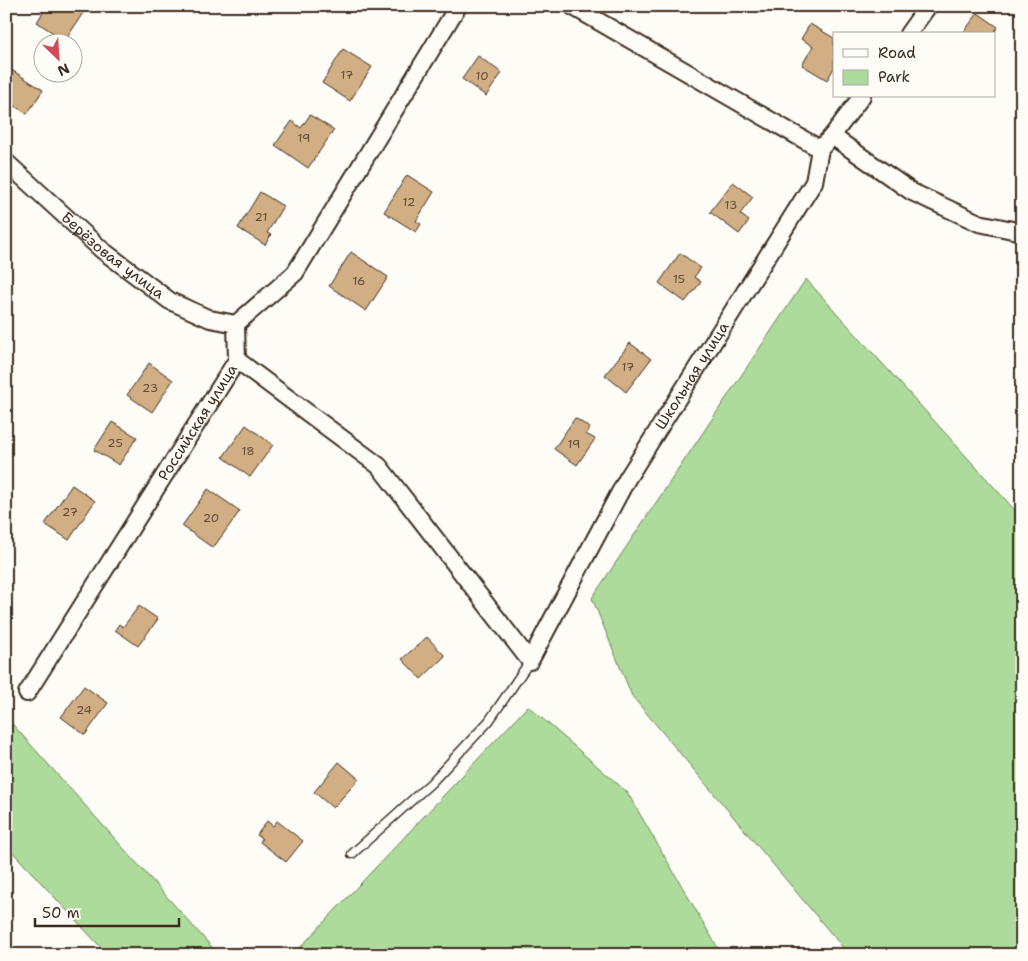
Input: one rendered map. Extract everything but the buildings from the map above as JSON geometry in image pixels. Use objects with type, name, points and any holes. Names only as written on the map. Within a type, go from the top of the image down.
[{"type":"street","points":[[236,324],[295,273],[458,6]]},
{"type":"street","points":[[572,6],[820,149],[860,98]]},
{"type":"street","points":[[909,32],[928,6]]},
{"type":"street","points":[[832,136],[912,192],[979,223],[1022,232]]},
{"type":"street","name":"Школьная улица","points":[[530,661],[627,479],[814,182],[820,149]]},
{"type":"street","name":"Берёзовая улица","points":[[6,162],[102,250],[170,301],[210,319],[236,324]]},
{"type":"street","name":"Российская улица","points":[[27,693],[237,360],[236,324]]},
{"type":"street","points":[[237,360],[379,466],[530,661]]},
{"type":"lane","points":[[352,854],[431,784],[482,728],[530,661]]},
{"type":"green space","points":[[806,279],[1022,518],[1022,955],[849,955],[632,696],[592,598]]},
{"type":"green space","points":[[528,706],[627,792],[722,955],[293,955]]},
{"type":"green space","points":[[6,717],[219,955],[108,955],[6,845]]}]
